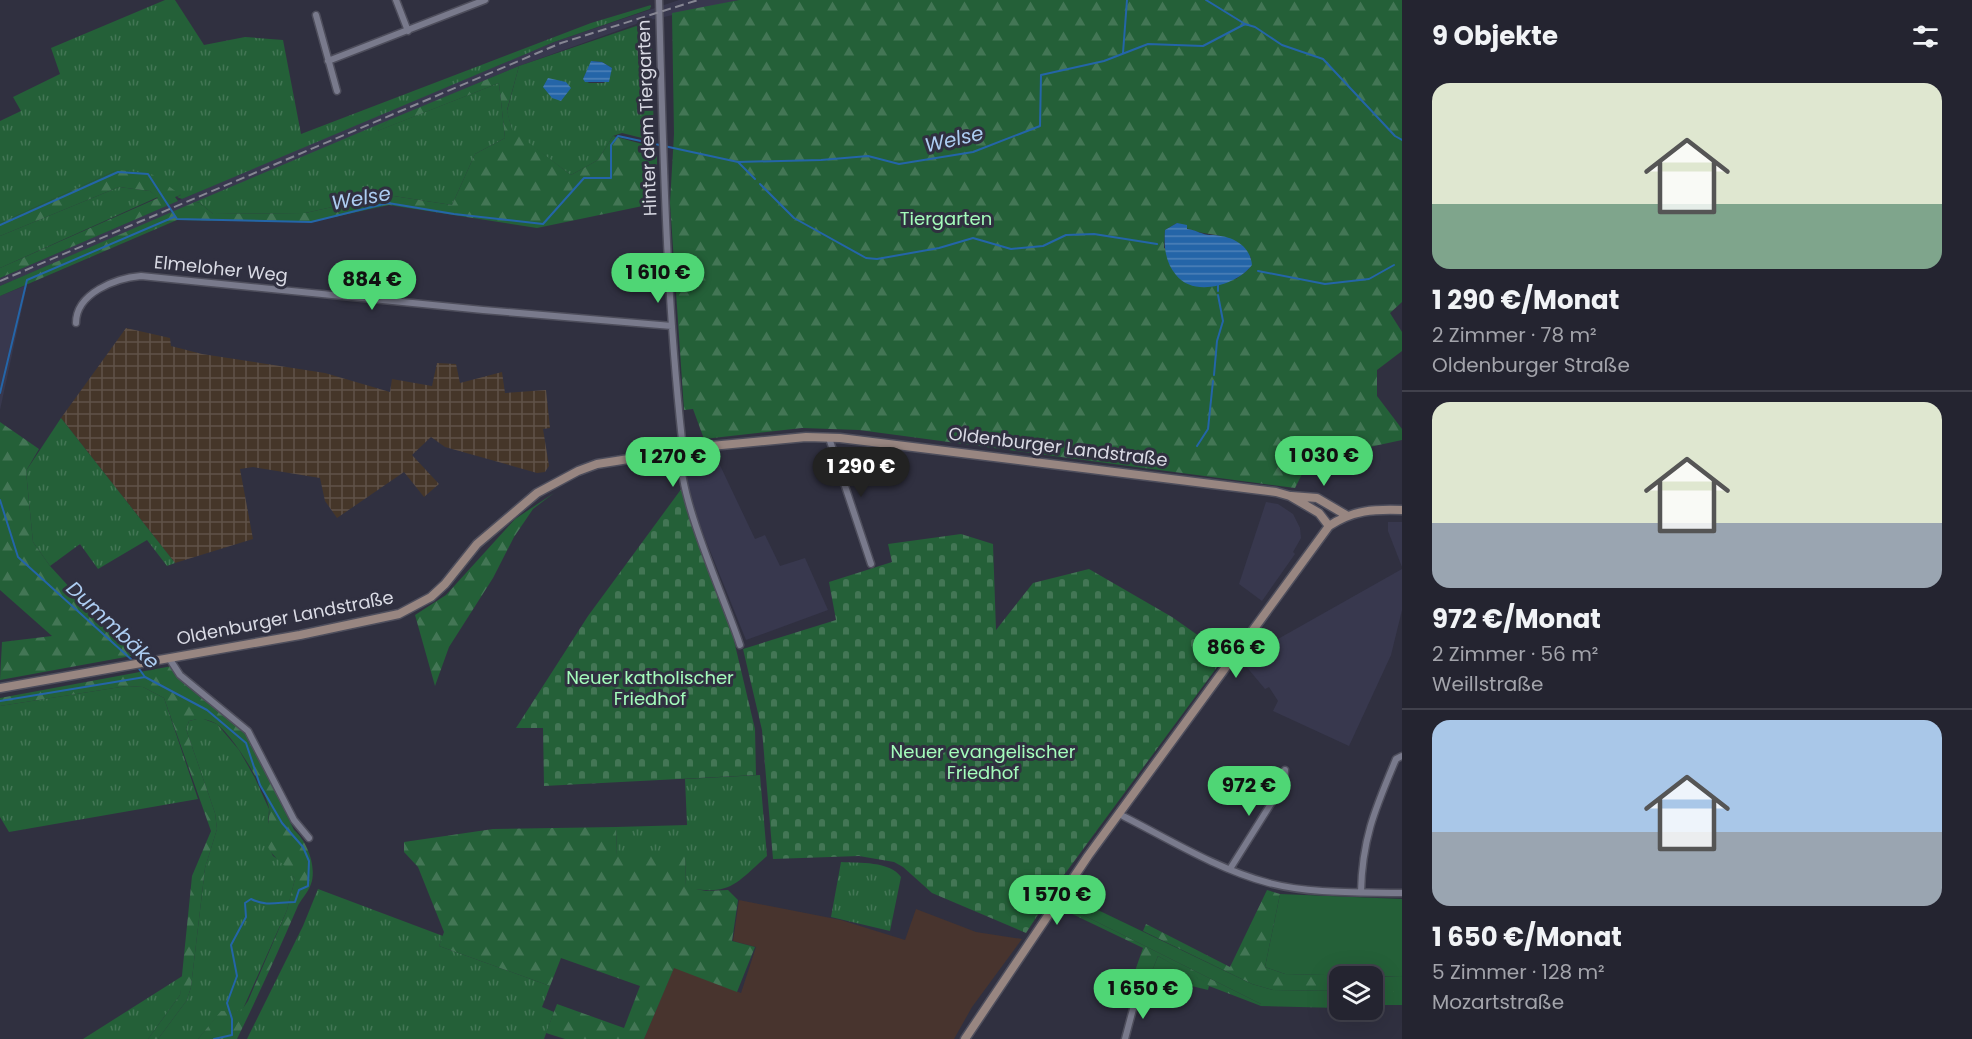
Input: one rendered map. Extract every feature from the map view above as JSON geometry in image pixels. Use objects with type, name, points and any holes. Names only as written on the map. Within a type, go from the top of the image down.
[{"type":"main road","name":"Oldenburger Landstraße","points":[[0,688],[373,622],[399,614],[431,597],[445,584],[477,544],[508,515],[552,484],[597,464],[679,450],[774,439],[829,438],[888,442],[1290,496],[1319,513],[1329,526]]},
{"type":"main road","points":[[1290,496],[1317,498],[1346,516]]},
{"type":"main road","points":[[965,1039],[1119,814],[1329,526],[1346,516],[1365,510],[1402,510]]},
{"type":"street","points":[[396,0],[408,31]]},
{"type":"street","points":[[328,61],[485,0]]},
{"type":"street","name":"Hinter dem Tiergarten","points":[[659,0],[662,156],[672,326],[682,440],[679,450],[689,507],[740,645]]},
{"type":"street","points":[[316,15],[337,91]]},
{"type":"street","name":"Elmeloher Weg","points":[[76,323],[77,309],[91,295],[115,281],[141,276],[672,326]]},
{"type":"street","points":[[829,438],[871,564]]},
{"type":"street","points":[[169,658],[180,675],[248,731],[294,820],[309,838]]},
{"type":"street","points":[[1361,892],[1361,864],[1369,824],[1396,759],[1402,756]]},
{"type":"street","points":[[1230,870],[1284,783],[1285,770]]},
{"type":"street","points":[[1119,814],[1230,870],[1271,884],[1361,892],[1402,892]]},
{"type":"street","points":[[1125,1039],[1137,994]]},
{"type":"shaded area","points":[[679,0],[739,0],[642,22],[519,66],[0,286],[0,278],[311,143],[554,42]]},
{"type":"shaded area","points":[[27,285],[0,410],[0,296]]},
{"type":"shaded area","points":[[126,328],[170,338],[171,346],[202,354],[325,373],[390,392],[392,379],[432,386],[437,363],[456,364],[460,383],[502,372],[505,393],[546,390],[550,428],[543,429],[549,466],[545,472],[537,473],[445,447],[431,437],[412,455],[439,484],[424,497],[404,472],[337,518],[325,501],[320,478],[253,467],[240,469],[253,539],[175,563],[61,418]]},
{"type":"shaded area","points":[[717,459],[755,539],[765,535],[780,566],[805,558],[828,610],[746,640],[690,501],[683,462]]},
{"type":"shaded area","points":[[1266,502],[1278,504],[1293,514],[1300,528],[1301,538],[1293,552],[1295,554],[1262,601],[1239,584]]},
{"type":"shaded area","points":[[1388,522],[1402,522],[1402,567],[1388,531]]},
{"type":"shaded area","points":[[1402,569],[1402,610],[1391,655],[1349,746],[1273,711],[1278,701],[1269,687],[1265,689],[1245,665],[1255,652]]},
{"type":"shaded area","points":[[739,900],[841,920],[905,940],[916,909],[976,932],[1022,939],[972,1007],[954,1039],[644,1039],[674,967],[741,993],[756,947],[733,941]]},
{"type":"green space","points":[[165,0],[175,0],[204,45],[245,37],[283,40],[301,134],[591,23],[651,5],[650,9],[554,42],[182,199],[177,197],[181,195],[117,170],[0,223],[0,121],[21,111],[13,97],[60,74],[51,48]]},
{"type":"green space","name":"Tiergarten","points":[[739,0],[1402,0],[1402,302],[1390,313],[1402,332],[1402,351],[1377,370],[1377,396],[1402,429],[1402,440],[1319,458],[1307,464],[1295,488],[859,430],[802,428],[704,439],[693,409],[684,410],[670,203],[674,134],[672,13]],"holes":[[[1177,223],[1188,229],[1226,237],[1234,241],[1251,258],[1249,269],[1236,279],[1164,248],[1165,230]]]},
{"type":"green space","points":[[651,21],[654,141],[622,133],[613,136],[598,160],[571,175],[512,131],[507,111],[519,66]],"holes":[[[592,61],[602,62],[612,68],[604,83],[589,83],[583,79]]]},
{"type":"green space","points":[[519,66],[507,110],[512,130],[571,175],[598,160],[613,136],[657,148],[657,203],[537,228],[389,205],[311,222],[177,220],[0,296],[0,286],[195,202],[200,203],[213,214],[305,213],[387,195],[452,205],[475,154],[505,138],[499,83],[375,132],[389,120]]},
{"type":"green space","points":[[499,83],[505,138],[475,154],[452,205],[387,195],[305,213],[213,214],[200,203],[195,202],[389,120],[377,131]]},
{"type":"green space","points":[[117,170],[150,173],[181,195],[175,197],[178,201],[0,278],[0,268],[158,198],[150,191],[119,187],[0,236],[0,223]]},
{"type":"green space","points":[[119,187],[150,191],[158,197],[0,268],[0,236]]},
{"type":"green space","points":[[61,418],[175,563],[167,566],[147,540],[98,569],[80,544],[50,566],[33,542],[26,471]]},
{"type":"green space","points":[[0,422],[39,449],[26,471],[33,542],[50,566],[106,627],[142,654],[0,680],[2,642],[52,636],[0,590]]},
{"type":"green space","name":"Neuer katholischer Friedhof","points":[[682,488],[726,607],[755,729],[756,775],[544,786],[543,728],[516,728],[588,616]]},
{"type":"green space","points":[[554,493],[533,509],[514,537],[493,578],[449,647],[435,686],[415,615],[446,595],[515,519]]},
{"type":"green space","name":"Neuer evangelischer Friedhof","points":[[961,534],[993,544],[996,630],[1033,583],[1089,569],[1172,617],[1226,655],[1064,875],[1026,933],[932,893],[903,867],[894,862],[859,856],[773,859],[762,730],[743,649],[836,620],[829,582],[892,562],[888,544]]},
{"type":"green space","points":[[172,666],[180,679],[250,738],[294,830],[307,847],[312,862],[313,877],[310,887],[298,905],[237,1039],[198,1039],[221,1011],[241,1011],[248,1001],[287,910],[295,879],[269,849],[266,840],[269,808],[261,788],[239,749],[215,723],[202,719],[189,721],[186,729],[215,813],[217,829],[205,868],[191,987],[187,1000],[158,1039],[148,1039],[180,995],[192,876],[211,831],[164,698],[143,687],[127,686],[0,706],[0,698]]},
{"type":"green space","points":[[127,686],[143,687],[164,698],[198,799],[9,832],[0,817],[0,706]]},
{"type":"green space","points":[[201,718],[217,724],[239,750],[269,809],[267,843],[273,856],[287,865],[295,879],[287,910],[242,1011],[221,1012],[198,1039],[158,1039],[187,1000],[191,987],[205,868],[217,829],[215,813],[186,729],[189,721]]},
{"type":"green space","points":[[760,775],[767,856],[739,881],[723,889],[686,888],[685,856],[617,856],[616,827],[687,825],[685,779]]},
{"type":"green space","points":[[616,827],[617,856],[685,856],[686,887],[706,891],[728,890],[738,900],[732,941],[755,947],[737,992],[674,968],[644,1039],[565,1039],[546,1033],[557,1004],[624,1028],[640,986],[561,958],[550,986],[439,946],[444,932],[418,867],[404,852],[404,842],[493,829]]},
{"type":"green space","points":[[841,862],[882,865],[901,877],[890,931],[831,917]]},
{"type":"green space","points":[[318,889],[443,936],[439,946],[550,986],[542,1007],[554,1012],[544,1039],[247,1039],[303,926]]},
{"type":"green space","points":[[1267,890],[1280,894],[1265,967],[1285,974],[1329,975],[1329,991],[1273,990],[1252,984],[1143,931],[1146,924],[1230,967]]},
{"type":"green space","points":[[1280,894],[1402,899],[1402,977],[1383,977],[1383,966],[1329,966],[1329,975],[1285,974],[1265,967]]},
{"type":"green space","points":[[1075,899],[1252,984],[1273,990],[1329,991],[1329,1004],[1261,1004],[1069,908]]},
{"type":"green space","points":[[1069,908],[1261,1004],[1329,1004],[1329,1008],[1261,1006],[1209,986],[1158,956],[1150,976],[1135,971],[1143,948],[1066,911]]},
{"type":"green space","points":[[1158,956],[1205,982],[1209,986],[1208,990],[1150,976]]},
{"type":"green space","points":[[184,975],[180,995],[148,1039],[83,1039]]},
{"type":"green space","points":[[1383,977],[1402,977],[1402,992],[1383,992]]},
{"type":"green space","points":[[1383,992],[1402,992],[1402,1005],[1383,1005]]},
{"type":"water","points":[[591,61],[602,62],[612,68],[609,82],[585,82],[583,79]]},
{"type":"water","points":[[548,78],[566,82],[571,88],[561,101],[552,98],[543,87]]},
{"type":"water","points":[[1177,223],[1187,225],[1187,229],[1237,242],[1247,251],[1252,265],[1236,278],[1215,286],[1193,286],[1184,282],[1172,270],[1165,248],[1165,230]]},
{"type":"waterway","name":"Welse","points":[[1123,53],[1127,0]]},
{"type":"waterway","name":"Welse","points":[[1206,0],[1245,24]]},
{"type":"waterway","name":"Welse","points":[[0,225],[118,172],[148,174],[177,219],[311,222],[388,203],[454,214],[543,224],[584,178],[611,178],[611,145],[618,136],[738,162],[821,160],[868,156],[899,164],[973,152],[1040,126],[1041,75],[1104,61],[1148,44],[1203,46],[1245,24],[1255,27],[1282,45],[1323,59],[1395,136],[1402,140]]},
{"type":"waterway","name":"Welse","points":[[738,162],[755,179]]},
{"type":"waterway","name":"Welse","points":[[760,184],[794,218],[866,258],[877,259],[939,248],[973,238],[1011,249],[1043,246],[1066,235],[1094,234],[1157,244]]},
{"type":"waterway","name":"Dummbäke","points":[[0,393],[27,280],[174,217]]},
{"type":"waterway","name":"Welse","points":[[1258,271],[1325,284],[1369,279],[1394,265]]},
{"type":"waterway","points":[[1218,285],[1218,291]]},
{"type":"waterway","points":[[1214,375],[1217,341],[1223,321],[1218,295]]},
{"type":"waterway","points":[[1197,446],[1208,429],[1213,381]]},
{"type":"waterway","name":"Dummbäke","points":[[0,500],[18,557],[133,661]]},
{"type":"waterway","name":"Dummbäke","points":[[137,666],[145,677],[207,710],[246,743],[260,785],[282,823],[303,847],[309,861],[308,886],[299,890],[295,902],[267,903],[251,899],[245,903],[246,917],[231,945],[237,976],[227,1003],[232,1019],[232,1035],[214,1039]]},
{"type":"waterway","points":[[0,701],[145,677]]},
{"type":"railway","points":[[0,281],[561,43],[698,0]]}]
